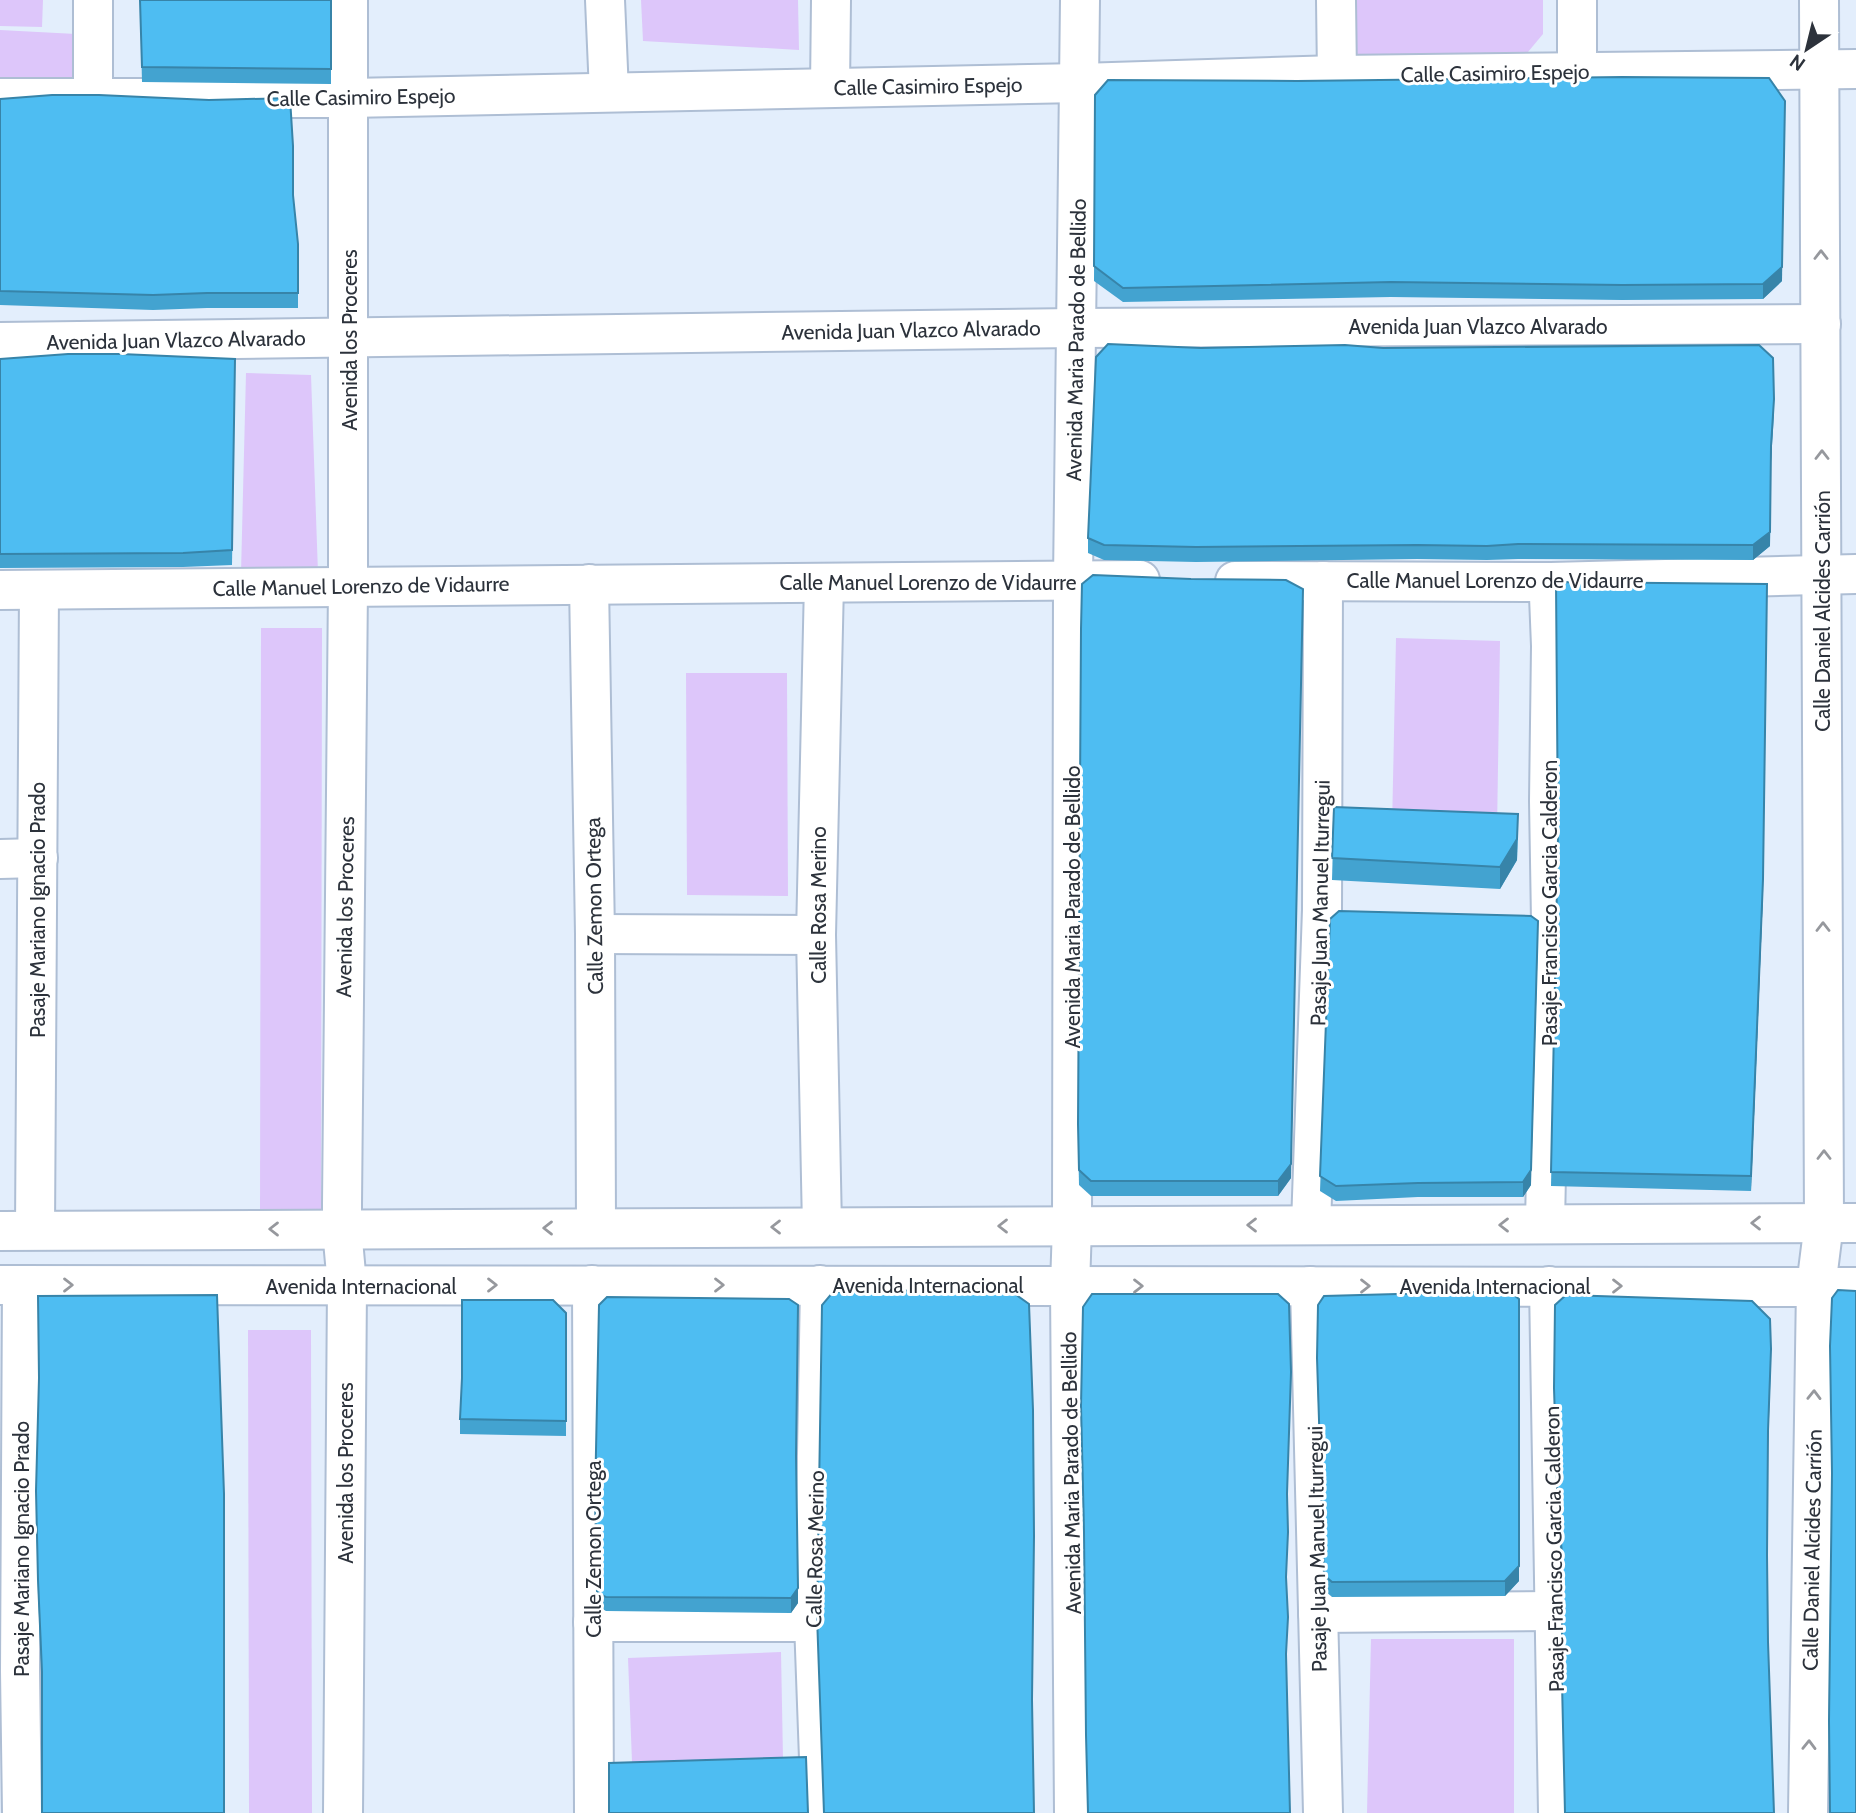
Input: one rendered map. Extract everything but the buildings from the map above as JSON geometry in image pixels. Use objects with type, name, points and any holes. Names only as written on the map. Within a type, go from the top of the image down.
[{"type":"street","points":[[93,0],[93,98]]},
{"type":"street","name":"Avenida los Proceres","points":[[343,1813],[347,1285],[342,1229],[348,586],[348,0]]},
{"type":"street","points":[[605,0],[609,92]]},
{"type":"street","points":[[831,0],[831,88]]},
{"type":"street","name":"Avenida Maria Parado de Bellido","points":[[1074,1813],[1070,1286],[1073,580],[1080,0]]},
{"type":"street","points":[[1336,0],[1337,75]]},
{"type":"street","points":[[1577,0],[1577,72]]},
{"type":"street","name":"Calle Daniel Alcides Carrión","points":[[1808,1813],[1816,1287],[1840,1223],[1839,574],[1821,324],[1838,69],[1819,0]]},
{"type":"street","name":"Calle Casimiro Espejo","points":[[0,98],[349,98],[1337,75],[1838,69]]},
{"type":"street","name":"Avenida Juan Vlazco Alvarado","points":[[0,342],[1076,328],[1821,324]]},
{"type":"street","name":"Calle Manuel Lorenzo de Vidaurre","points":[[0,590],[1073,580],[1551,582],[1839,574]]},
{"type":"street","name":"Pasaje Juan Manuel Iturregui","points":[[1311,1225],[1322,910],[1324,581]]},
{"type":"street","name":"Pasaje Francisco Garcia Calderon","points":[[1545,1224],[1537,920],[1549,801],[1551,582]]},
{"type":"street","name":"Calle Rosa Merino","points":[[822,1227],[816,934],[824,583]]},
{"type":"street","name":"Calle Zemon Ortega","points":[[589,584],[595,934],[596,1228]]},
{"type":"street","name":"Pasaje Mariano Ignacio Prado","points":[[18,1231],[38,858],[39,590]]},
{"type":"street","points":[[0,859],[38,858]]},
{"type":"street","points":[[1322,910],[1363,912]]},
{"type":"street","points":[[595,934],[816,934]]},
{"type":"street","points":[[18,1231],[1840,1223]]},
{"type":"street","name":"Pasaje Mariano Ignacio Prado","points":[[11,1285],[10,1670],[22,1813]]},
{"type":"street","name":"Avenida Internacional","points":[[11,1285],[1856,1287]]},
{"type":"street","name":"Calle Zemon Ortega","points":[[592,1285],[594,1813]]},
{"type":"street","name":"Calle Rosa Merino","points":[[820,1285],[814,1622],[821,1813]]},
{"type":"street","name":"Pasaje Juan Manuel Iturregui","points":[[1310,1286],[1323,1813]]},
{"type":"street","name":"Pasaje Francisco Garcia Calderon","points":[[1549,1286],[1558,1813]]},
{"type":"street","points":[[1318,1613],[1555,1611]]},
{"type":"street","points":[[593,1622],[814,1622]]},
{"type":"shaded area","points":[[0,0],[43,0],[42,27],[0,26]]},
{"type":"shaded area","points":[[641,0],[798,0],[799,50],[643,41]]},
{"type":"shaded area","points":[[1346,0],[1543,0],[1543,34],[1518,64],[1360,59],[1347,53]]},
{"type":"shaded area","points":[[0,30],[76,34],[72,85],[0,85]]},
{"type":"shaded area","points":[[246,373],[311,375],[318,573],[241,573]]},
{"type":"shaded area","points":[[261,628],[322,628],[321,1217],[260,1216]]},
{"type":"shaded area","points":[[1396,638],[1500,641],[1497,830],[1392,828]]},
{"type":"shaded area","points":[[686,673],[787,673],[788,896],[687,895]]},
{"type":"shaded area","points":[[248,1330],[311,1330],[312,1813],[249,1813]]},
{"type":"shaded area","points":[[1371,1639],[1514,1639],[1514,1813],[1367,1813]]},
{"type":"shaded area","points":[[781,1652],[783,1759],[632,1762],[628,1658]]}]
